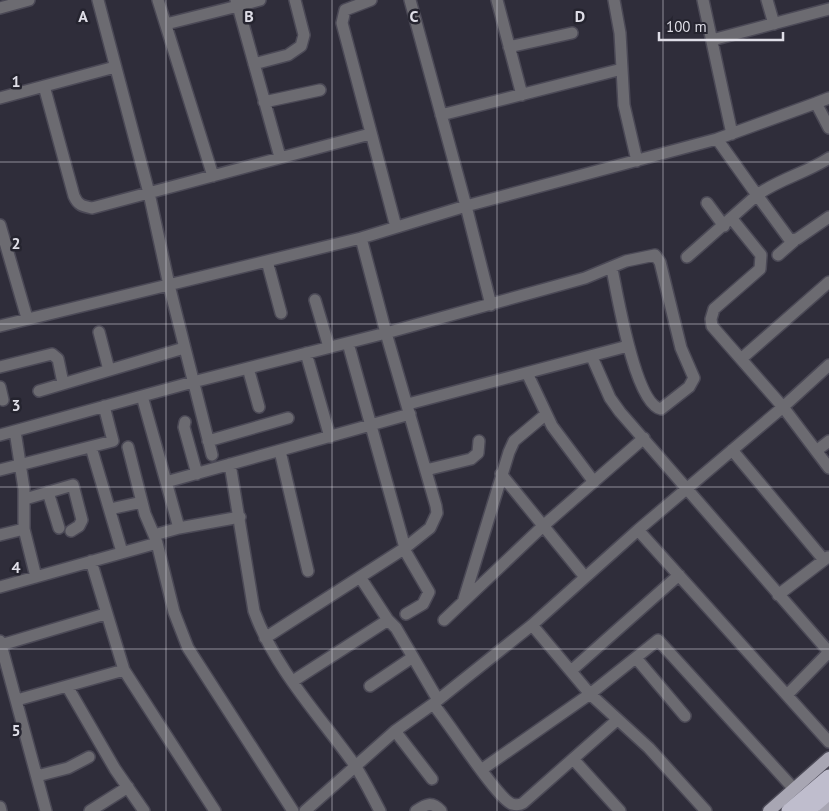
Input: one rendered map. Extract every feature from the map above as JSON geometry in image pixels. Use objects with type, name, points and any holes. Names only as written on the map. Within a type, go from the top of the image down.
[{"type":"highway","points":[[789,811],[829,777]]},
{"type":"highway","points":[[807,811],[829,792]]},
{"type":"main road","points":[[769,811],[829,758]]},
{"type":"main road","points":[[825,811],[829,808]]},
{"type":"street","points":[[0,8],[29,0]]},
{"type":"street","points":[[98,0],[149,193],[184,348],[212,455]]},
{"type":"street","points":[[158,0],[213,176]]},
{"type":"street","points":[[166,24],[237,3],[260,0]]},
{"type":"street","points":[[254,64],[288,55],[301,46],[304,35],[295,0]]},
{"type":"street","points":[[371,0],[345,10],[342,23],[396,226]]},
{"type":"street","points":[[410,0],[491,305]]},
{"type":"street","points":[[497,0],[522,95]]},
{"type":"street","points":[[614,0],[620,33],[624,105],[637,161]]},
{"type":"street","points":[[703,0],[732,134]]},
{"type":"street","points":[[767,0],[774,24]]},
{"type":"street","points":[[237,3],[280,157]]},
{"type":"street","points":[[712,40],[829,9]]},
{"type":"street","points":[[509,47],[572,33]]},
{"type":"street","points":[[0,98],[116,67]]},
{"type":"street","points":[[441,115],[622,69]]},
{"type":"street","points":[[44,86],[77,202],[92,208],[370,134]]},
{"type":"street","points":[[264,102],[320,90]]},
{"type":"street","points":[[0,326],[361,238],[466,206],[717,139],[829,98]]},
{"type":"street","points":[[816,104],[829,128]]},
{"type":"street","points":[[717,139],[786,236],[794,241]]},
{"type":"street","points":[[687,257],[728,223],[757,195],[829,158]]},
{"type":"street","points":[[707,203],[761,255],[762,262],[760,269],[714,310],[710,319],[712,326],[784,407],[829,468]]},
{"type":"street","points":[[778,255],[794,241],[829,217]]},
{"type":"street","points":[[0,225],[27,318]]},
{"type":"street","points":[[265,638],[405,548],[430,528],[436,514],[426,470],[386,333],[361,238]]},
{"type":"street","points":[[0,435],[193,382],[491,305],[612,269],[626,261],[651,255],[657,257],[663,271],[681,348],[692,373],[693,382],[666,405],[658,409],[643,389],[628,346],[612,269]]},
{"type":"street","points":[[267,261],[281,313]]},
{"type":"street","points":[[741,359],[829,282]]},
{"type":"street","points":[[316,300],[330,347]]},
{"type":"street","points":[[99,332],[109,370]]},
{"type":"street","points":[[348,342],[405,548],[429,592],[423,604],[406,614]]},
{"type":"street","points":[[166,482],[371,426],[409,409],[628,346]]},
{"type":"street","points":[[39,391],[184,348]]},
{"type":"street","points":[[306,353],[330,437]]},
{"type":"street","points":[[0,368],[52,354],[58,358],[63,383]]},
{"type":"street","points":[[592,356],[610,398],[686,489],[829,652],[787,695]]},
{"type":"street","points":[[305,811],[395,731],[436,702],[532,625],[638,530],[784,407],[829,365]]},
{"type":"street","points":[[248,368],[259,407]]},
{"type":"street","points":[[527,374],[545,415],[559,438],[594,482]]},
{"type":"street","points":[[0,387],[3,400]]},
{"type":"street","points":[[142,396],[179,528]]},
{"type":"street","points":[[0,470],[112,441],[104,406]]},
{"type":"street","points":[[464,601],[501,474],[514,442],[545,415]]},
{"type":"street","points":[[186,435],[207,436],[288,418]]},
{"type":"street","points":[[186,422],[184,427],[197,474]]},
{"type":"street","points":[[15,431],[25,499],[24,529],[36,577]]},
{"type":"street","points":[[444,620],[543,526],[644,438]]},
{"type":"street","points":[[426,470],[471,459],[478,453],[479,441]]},
{"type":"street","points":[[816,451],[829,441]]},
{"type":"street","points":[[91,447],[122,552]]},
{"type":"street","points":[[128,447],[142,502],[156,539],[174,612],[188,648],[293,811]]},
{"type":"street","points":[[732,450],[826,558],[778,595]]},
{"type":"street","points":[[280,451],[308,571]]},
{"type":"street","points":[[230,464],[254,611],[265,638],[293,682],[355,766],[380,811]]},
{"type":"street","points":[[501,474],[585,577]]},
{"type":"street","points":[[25,499],[73,485],[82,520],[79,526],[71,531]]},
{"type":"street","points":[[48,492],[59,528]]},
{"type":"street","points":[[110,509],[142,502]]},
{"type":"street","points":[[0,587],[122,552],[179,528],[240,517]]},
{"type":"street","points":[[0,535],[24,529]]},
{"type":"street","points":[[638,530],[829,742]]},
{"type":"street","points":[[91,561],[105,614],[124,670],[215,811]]},
{"type":"street","points":[[572,670],[679,575]]},
{"type":"street","points":[[360,577],[388,620],[396,628],[436,702],[481,770],[507,801],[519,805],[574,760],[617,720]]},
{"type":"street","points":[[46,811],[17,700],[4,666],[1,643],[105,614]]},
{"type":"street","points":[[293,682],[388,620]]},
{"type":"street","points":[[532,625],[572,670],[590,694],[649,748],[706,811]]},
{"type":"street","points":[[481,770],[590,694],[658,640],[794,789]]},
{"type":"street","points":[[370,686],[413,657]]},
{"type":"street","points":[[636,658],[686,716]]},
{"type":"street","points":[[17,700],[124,670]]},
{"type":"street","points":[[67,686],[144,811]]},
{"type":"street","points":[[395,731],[432,779]]},
{"type":"street","points":[[37,776],[68,768],[89,757]]},
{"type":"street","points":[[574,760],[616,810]]},
{"type":"street","points":[[94,810],[128,787]]},
{"type":"street","points":[[416,811],[428,804],[433,804],[441,811]]},
{"type":"street","points":[[0,807],[1,811]]}]
